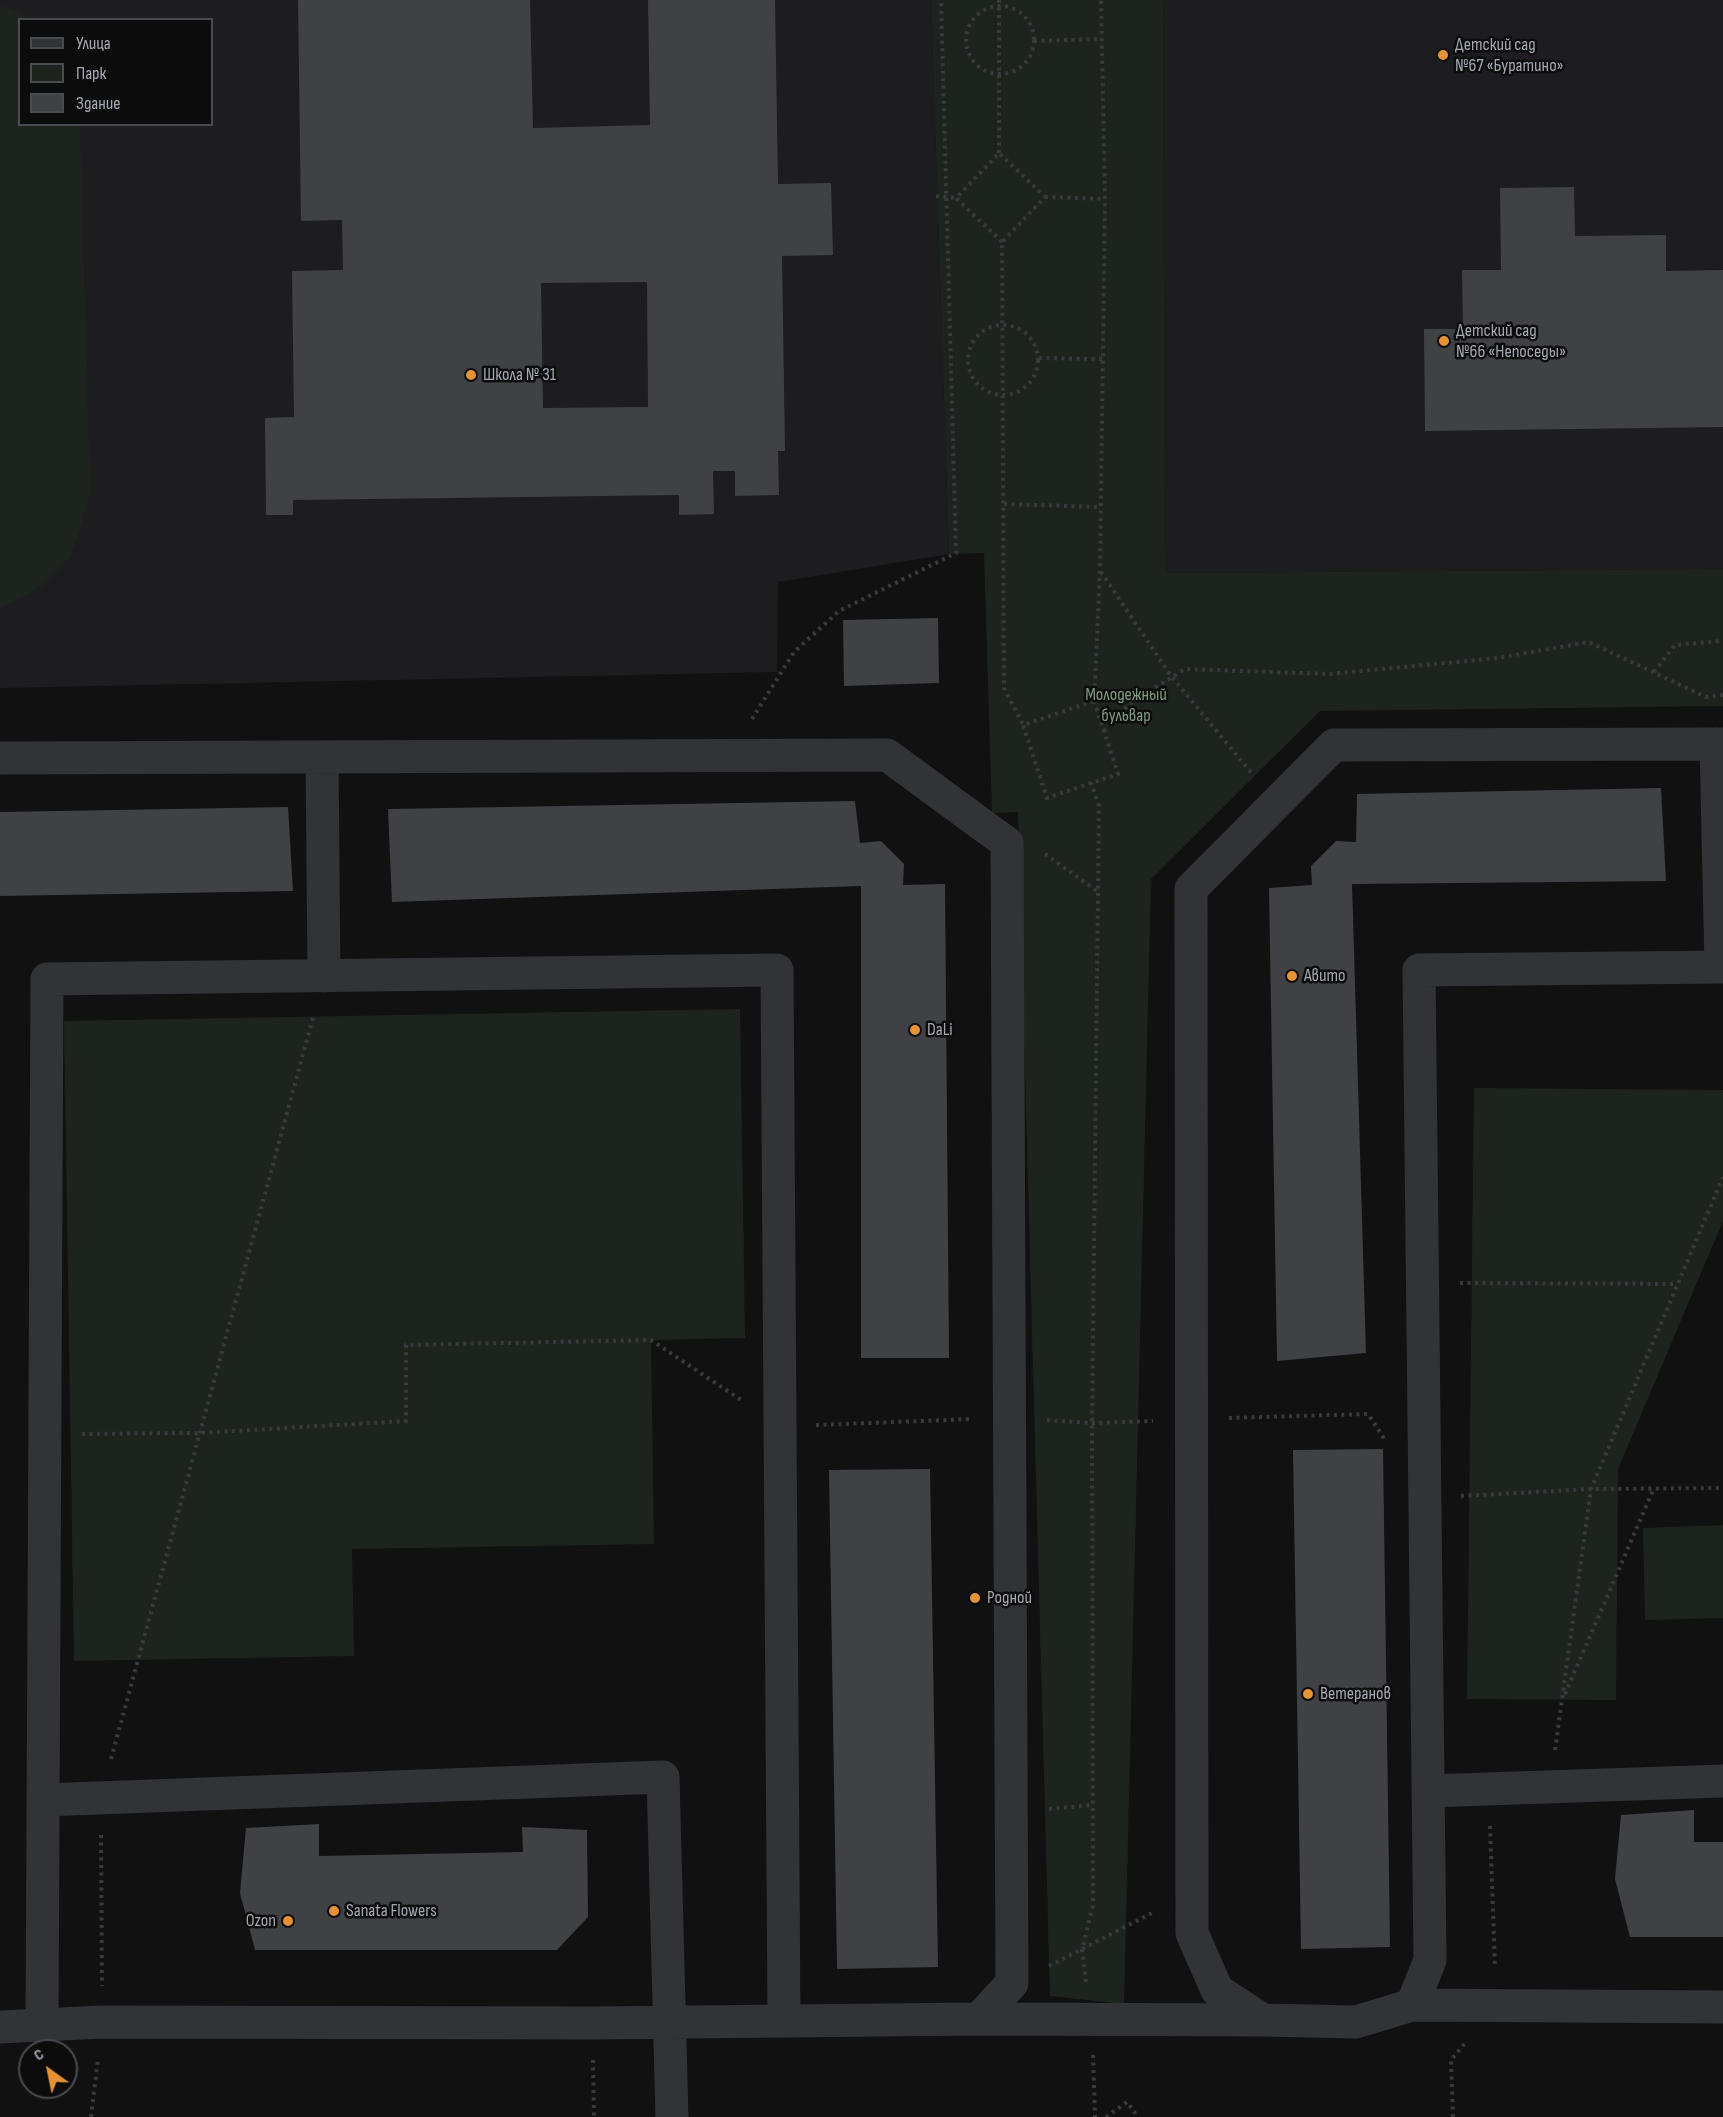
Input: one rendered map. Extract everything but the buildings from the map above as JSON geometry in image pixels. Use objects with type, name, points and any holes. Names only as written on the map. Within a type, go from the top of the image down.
[{"type":"lane","points":[[1263,2020],[1217,1990],[1192,1933],[1191,889],[1334,745],[1719,744],[1722,967],[1419,970],[1430,1960],[1412,2006]]},
{"type":"lane","points":[[0,758],[887,755],[1007,843],[1012,1983],[979,2019]]},
{"type":"lane","points":[[322,757],[324,976]]},
{"type":"lane","points":[[42,2027],[46,979],[777,970],[784,2021]]},
{"type":"lane","points":[[43,1800],[663,1777],[672,2117]]},
{"type":"lane","points":[[1428,1791],[1723,1781]]},
{"type":"lane","points":[[0,2027],[42,2027],[102,2022],[670,2023],[979,2019],[1356,2022],[1412,2006],[1723,2007]]},
{"type":"path","points":[[729,755],[794,652],[839,611],[956,554],[941,0]]},
{"type":"path","points":[[956,198],[999,153],[1001,75],[999,0]]},
{"type":"path","points":[[1045,196],[1002,242],[1001,324],[1004,396],[1004,688],[1023,725],[1047,798],[1118,774],[1094,701],[1100,571],[1105,199],[1101,0]]},
{"type":"path","points":[[999,6],[1020,11],[1029,22],[1034,41],[1026,62],[1015,71],[1001,75],[990,73],[972,61],[965,37],[970,23],[979,12],[999,6]]},
{"type":"path","points":[[1034,41],[1102,39]]},
{"type":"path","points":[[999,153],[1045,196],[1105,199]]},
{"type":"path","points":[[936,196],[956,198],[1002,242]]},
{"type":"path","points":[[1001,324],[1015,326],[1027,333],[1036,345],[1039,358],[1037,373],[1029,384],[1017,393],[1004,396],[992,394],[981,388],[969,368],[969,352],[975,338],[986,328],[1001,324]]},
{"type":"path","points":[[1039,358],[1103,359]]},
{"type":"path","points":[[1004,504],[1101,507]]},
{"type":"path","points":[[1100,571],[1171,676],[1277,803]]},
{"type":"path","points":[[1654,672],[1675,645],[1723,641]]},
{"type":"path","points":[[1104,730],[1132,702],[1185,669],[1330,674],[1498,658],[1589,642],[1706,697],[1723,695]]},
{"type":"path","points":[[1023,725],[1094,701]]},
{"type":"path","points":[[1091,783],[1099,806],[1092,1423],[1093,1905],[1082,1950],[1091,2020],[1095,2117]]},
{"type":"path","points":[[91,2117],[102,2022],[100,1798],[324,976]]},
{"type":"path","points":[[1550,1786],[1591,1489],[1723,1177]]},
{"type":"path","points":[[1423,1282],[1677,1284]]},
{"type":"path","points":[[45,1434],[198,1433],[406,1421],[406,1345],[651,1340],[780,1426],[1009,1418],[1092,1423],[1368,1414],[1387,1442]]},
{"type":"path","points":[[1562,1700],[1654,1488]]},
{"type":"path","points":[[1425,1498],[1591,1489],[1723,1488]]},
{"type":"path","points":[[1454,2117],[1451,2060],[1496,2006],[1490,1818]]},
{"type":"path","points":[[1012,1983],[1082,1950],[1192,1892]]},
{"type":"path","points":[[593,2023],[594,2117]]},
{"type":"path","points":[[1106,2117],[1127,2102],[1137,2117]]},
{"type":"shaded area","name":"Школа № 31","points":[[0,0],[931,0],[949,554],[778,582],[777,672],[0,688]]},
{"type":"shaded area","name":"Детский сад №66 «Непоседы»","points":[[1163,0],[1723,0],[1723,569],[1165,573]]},
{"type":"green space","name":"Молодежный бульвар","points":[[931,0],[1163,0],[1165,573],[1723,569],[1723,706],[1320,711],[1151,879],[1124,2004],[1050,1996],[1018,812],[992,813],[984,553],[949,554]]},
{"type":"green space","points":[[0,6],[21,13],[27,18],[18,18],[18,126],[80,126],[90,492],[79,533],[69,558],[42,586],[0,608]]},
{"type":"green space","points":[[740,1009],[745,1338],[651,1340],[654,1544],[352,1549],[354,1656],[74,1661],[64,1021]]},
{"type":"green space","points":[[1474,1088],[1723,1090],[1723,1221],[1618,1469],[1616,1700],[1467,1699]]},
{"type":"green space","points":[[1723,1525],[1723,1618],[1645,1620],[1643,1528]]},
{"type":"place","name":"Детский сад №67 «Буратино»","points":[[1443,55]]},
{"type":"place","name":"Детский сад №66 «Непоседы»","points":[[1444,341]]},
{"type":"place","name":"Школа № 31","points":[[471,375]]},
{"type":"place","name":"Авито","points":[[1292,976]]},
{"type":"place","name":"DaLi","points":[[915,1030]]},
{"type":"place","name":"Родной","points":[[975,1598]]},
{"type":"place","name":"Ветеранов","points":[[1308,1694]]},
{"type":"place","name":"Sanata Flowers","points":[[334,1911]]},
{"type":"place","name":"Ozon","points":[[288,1921]]}]
